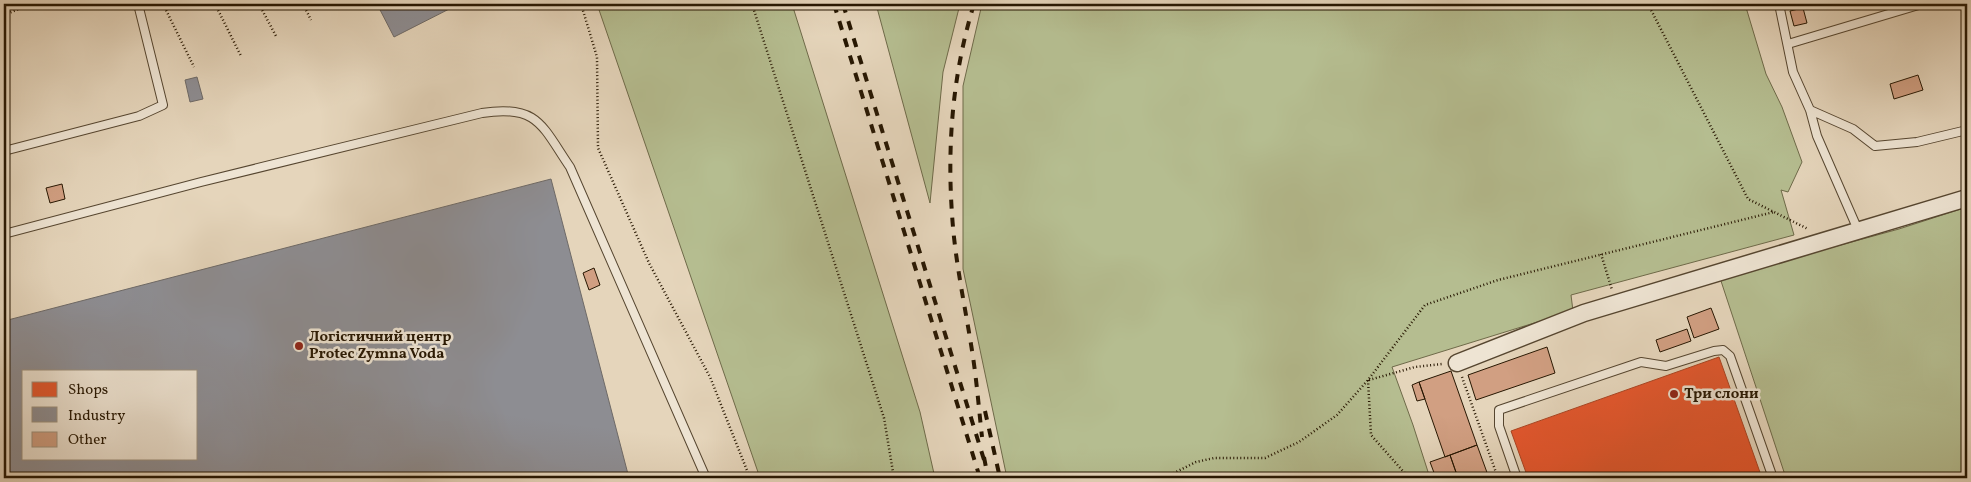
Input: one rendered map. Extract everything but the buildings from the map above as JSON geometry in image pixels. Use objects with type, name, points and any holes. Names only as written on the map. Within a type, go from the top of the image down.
[{"type":"street","points":[[1457,363],[1584,313],[1967,198]]},
{"type":"lane","points":[[4,151],[139,116],[163,105],[138,4]]},
{"type":"lane","points":[[1779,4],[1793,72],[1810,110],[1817,136],[1858,230]]},
{"type":"lane","points":[[1788,44],[1922,4]]},
{"type":"lane","points":[[4,234],[202,182],[482,113],[502,110],[517,111],[532,117],[541,125],[570,167],[706,478]]},
{"type":"lane","points":[[1810,110],[1853,130],[1875,146],[1917,142],[1967,130]]},
{"type":"lane","points":[[1517,478],[1499,426],[1499,410],[1641,362],[1666,366],[1723,350],[1730,356],[1773,478]]},
{"type":"path","points":[[4,15],[31,4]]},
{"type":"path","points":[[163,4],[194,67]]},
{"type":"path","points":[[215,4],[241,56]]},
{"type":"path","points":[[259,4],[277,38]]},
{"type":"path","points":[[303,4],[311,20]]},
{"type":"path","points":[[581,4],[596,57],[598,148],[649,263],[710,377],[750,478]]},
{"type":"path","points":[[752,4],[884,418],[894,478]]},
{"type":"path","points":[[1648,4],[1748,199],[1827,239]]},
{"type":"path","points":[[1164,478],[1196,462],[1214,458],[1265,458],[1298,442],[1337,415],[1368,380],[1425,305],[1498,280],[1774,212]]},
{"type":"path","points":[[1601,254],[1616,303]]},
{"type":"path","points":[[1368,380],[1415,367],[1457,363],[1498,478]]},
{"type":"path","points":[[1368,380],[1371,435],[1409,478]]},
{"type":"green space","points":[[597,4],[792,4],[920,412],[935,478],[760,478]]},
{"type":"green space","points":[[876,4],[960,4],[943,72],[930,203]]},
{"type":"green space","points":[[982,4],[1745,4],[1766,74],[1782,107],[1802,162],[1788,192],[1781,190],[1794,235],[1571,295],[1573,311],[1392,367],[1430,478],[1007,478],[963,269],[963,86]]},
{"type":"green space","points":[[1967,207],[1967,478],[1786,478],[1720,278],[1899,229]]},
{"type":"railway","points":[[834,4],[980,478]]},
{"type":"railway","points":[[843,4],[985,463]]},
{"type":"railway","points":[[974,4],[956,82],[950,161],[952,214],[956,250],[973,357],[982,437]]},
{"type":"railway","points":[[985,411],[1000,478]]},
{"type":"railway","points":[[984,457],[988,478]]},
{"type":"place","name":"Логістичний центр Protec Zymna Voda","points":[[299,346]]},
{"type":"place","name":"Три слони","points":[[1674,394]]}]
